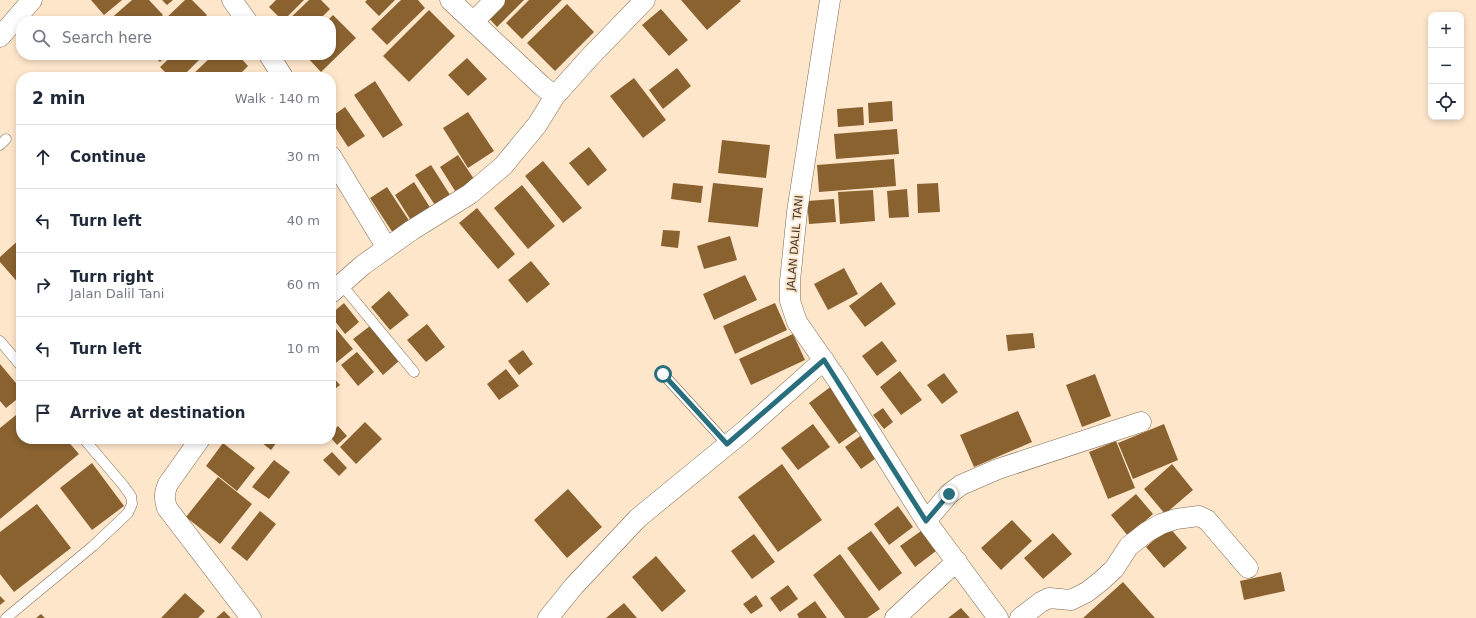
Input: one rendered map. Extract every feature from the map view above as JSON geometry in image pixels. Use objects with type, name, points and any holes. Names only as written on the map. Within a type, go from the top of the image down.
[{"type":"street","points":[[18,16],[32,0]]},
{"type":"street","points":[[232,0],[243,16]]},
{"type":"street","points":[[450,0],[542,86],[555,96]]},
{"type":"street","points":[[473,22],[495,0]]},
{"type":"street","points":[[336,288],[363,265],[387,248],[470,194],[503,166],[537,124],[555,96],[588,59],[645,0]]},
{"type":"street","name":"JALAN DALIL TANI","points":[[830,0],[797,212],[790,281],[790,301],[797,322],[824,360],[926,521],[998,618]]},
{"type":"street","points":[[0,37],[16,18]]},
{"type":"street","points":[[273,60],[280,72]]},
{"type":"street","points":[[336,164],[387,248]]},
{"type":"street","points":[[548,618],[574,586],[638,518],[727,444],[824,360]]},
{"type":"street","points":[[926,521],[949,494],[961,485],[998,469],[1142,422]]},
{"type":"street","points":[[196,444],[168,484],[164,499],[167,508],[251,618]]},
{"type":"street","points":[[1020,618],[1048,598],[1071,600],[1087,592],[1114,569],[1129,546],[1135,541],[1161,524],[1176,519],[1200,516],[1207,520],[1248,568]]},
{"type":"street","points":[[895,618],[956,562]]},
{"type":"lane","points":[[336,288],[414,372]]},
{"type":"lane","points":[[0,342],[16,360]]},
{"type":"lane","points":[[663,374],[727,444]]},
{"type":"lane","points":[[6,618],[93,546],[128,513],[132,504],[131,496],[88,444]]},
{"type":"building","points":[[91,0],[122,0],[104,15]]},
{"type":"building","points":[[132,0],[149,0],[163,15],[162,16],[114,16]]},
{"type":"building","points":[[162,0],[173,0],[167,5]]},
{"type":"building","points":[[185,0],[192,0],[207,15],[206,16],[168,16]]},
{"type":"building","points":[[276,0],[304,0],[288,16],[278,16],[269,7]]},
{"type":"building","points":[[309,0],[321,0],[330,9],[323,16],[292,16]]},
{"type":"building","points":[[367,0],[395,0],[379,16],[365,2]]},
{"type":"building","points":[[401,0],[418,0],[425,8],[387,45],[371,29]]},
{"type":"building","points":[[499,0],[524,0],[497,27],[485,14]]},
{"type":"building","points":[[529,0],[562,0],[522,39],[506,23]]},
{"type":"building","points":[[681,0],[740,0],[741,1],[707,30]]},
{"type":"building","points":[[567,4],[594,32],[555,71],[527,43]]},
{"type":"building","points":[[661,9],[688,40],[669,56],[642,25]]},
{"type":"building","points":[[429,10],[455,36],[409,82],[383,56]]},
{"type":"building","points":[[336,18],[356,38],[336,57]]},
{"type":"building","points":[[467,58],[487,79],[468,96],[448,75]]},
{"type":"building","points":[[168,60],[199,60],[187,72],[165,72],[160,67]]},
{"type":"building","points":[[208,60],[243,60],[248,66],[242,72],[195,72]]},
{"type":"building","points":[[310,60],[333,60],[321,72]]},
{"type":"building","points":[[677,68],[691,86],[663,109],[649,90]]},
{"type":"building","points":[[634,78],[666,120],[643,138],[610,96]]},
{"type":"building","points":[[375,81],[403,125],[383,138],[354,95]]},
{"type":"building","points":[[892,101],[893,121],[869,123],[868,103]]},
{"type":"building","points":[[345,107],[365,136],[348,147],[336,129],[336,113]]},
{"type":"building","points":[[863,107],[864,125],[838,127],[837,109]]},
{"type":"building","points":[[468,112],[494,151],[468,168],[443,128]]},
{"type":"building","points":[[897,129],[899,154],[836,159],[834,134]]},
{"type":"building","points":[[722,140],[770,145],[766,178],[718,173]]},
{"type":"building","points":[[589,147],[607,170],[588,186],[569,163]]},
{"type":"building","points":[[458,155],[476,182],[457,194],[440,167]]},
{"type":"building","points":[[894,159],[896,186],[819,192],[817,165]]},
{"type":"building","points":[[543,161],[582,208],[563,223],[525,176]]},
{"type":"building","points":[[431,165],[452,198],[437,208],[415,175]]},
{"type":"building","points":[[414,182],[431,209],[412,222],[395,195]]},
{"type":"building","points":[[673,183],[703,186],[701,203],[671,199]]},
{"type":"building","points":[[713,183],[763,188],[758,227],[708,222]]},
{"type":"building","points":[[938,183],[940,212],[918,213],[917,184]]},
{"type":"building","points":[[522,185],[555,226],[528,249],[494,208]]},
{"type":"building","points":[[387,187],[410,222],[393,233],[370,198]]},
{"type":"building","points":[[907,189],[909,217],[889,218],[887,191]]},
{"type":"building","points":[[873,190],[875,221],[840,224],[838,192]]},
{"type":"building","points":[[834,199],[836,222],[809,224],[807,201]]},
{"type":"building","points":[[477,208],[515,254],[498,269],[459,223]]},
{"type":"building","points":[[663,230],[680,231],[678,248],[661,246]]},
{"type":"building","points":[[730,236],[737,260],[704,269],[697,246]]},
{"type":"building","points":[[16,243],[16,280],[0,262],[0,257]]},
{"type":"building","points":[[531,261],[550,284],[527,303],[508,280]]},
{"type":"building","points":[[844,268],[858,294],[828,310],[814,284]]},
{"type":"building","points":[[745,275],[757,300],[714,320],[703,294]]},
{"type":"building","points":[[881,282],[896,304],[865,327],[849,306]]},
{"type":"building","points":[[389,291],[409,315],[390,330],[371,307]]},
{"type":"building","points":[[344,303],[359,322],[345,334],[336,322],[336,310]]},
{"type":"building","points":[[775,303],[787,330],[735,354],[723,326]]},
{"type":"building","points":[[427,324],[445,347],[426,362],[407,340]]},
{"type":"building","points":[[370,326],[399,361],[383,375],[353,339]]},
{"type":"building","points":[[336,329],[353,349],[336,363]]},
{"type":"building","points":[[1033,333],[1035,348],[1008,351],[1006,335]]},
{"type":"building","points":[[793,334],[805,360],[751,385],[739,359]]},
{"type":"building","points":[[882,341],[897,361],[877,376],[862,356]]},
{"type":"building","points":[[523,350],[533,364],[519,375],[508,361]]},
{"type":"building","points":[[357,352],[374,372],[358,386],[341,365]]},
{"type":"building","points":[[0,364],[16,383],[16,400],[6,408],[0,401]]},
{"type":"building","points":[[506,369],[519,386],[499,400],[487,384]]},
{"type":"building","points":[[900,371],[922,400],[901,415],[880,387]]},
{"type":"building","points":[[944,373],[958,392],[942,404],[927,385]]},
{"type":"building","points":[[1095,374],[1111,416],[1082,427],[1066,385]]},
{"type":"building","points":[[336,381],[340,385],[336,388]]},
{"type":"building","points":[[833,385],[864,426],[839,444],[809,403]]},
{"type":"building","points":[[883,408],[893,422],[884,429],[873,415]]},
{"type":"building","points":[[1018,411],[1032,442],[974,467],[960,435]]},
{"type":"building","points":[[16,415],[16,444],[70,444],[79,454],[0,519],[0,428]]},
{"type":"building","points":[[365,422],[382,439],[356,464],[340,447]]},
{"type":"building","points":[[813,424],[830,447],[798,470],[781,448]]},
{"type":"building","points":[[1164,424],[1178,460],[1133,479],[1118,443]]},
{"type":"building","points":[[338,426],[347,436],[337,445],[336,444],[336,428]]},
{"type":"building","points":[[863,434],[879,456],[861,469],[845,447]]},
{"type":"building","points":[[1116,441],[1135,488],[1108,499],[1089,452]]},
{"type":"building","points":[[222,444],[224,444],[255,468],[237,491],[206,466]]},
{"type":"building","points":[[263,444],[275,444],[271,450]]},
{"type":"building","points":[[332,452],[347,468],[339,476],[323,460]]},
{"type":"building","points":[[274,460],[290,472],[269,499],[252,487]]},
{"type":"building","points":[[92,463],[124,506],[92,530],[60,488]]},
{"type":"building","points":[[782,464],[822,520],[778,552],[738,497]]},
{"type":"building","points":[[1172,464],[1193,490],[1165,514],[1144,489]]},
{"type":"building","points":[[218,477],[252,504],[220,544],[186,517]]},
{"type":"building","points":[[568,489],[602,527],[567,558],[534,520]]},
{"type":"building","points":[[1136,494],[1153,514],[1128,536],[1111,515]]},
{"type":"building","points":[[37,504],[71,548],[14,592],[0,574],[0,532]]},
{"type":"building","points":[[898,506],[913,527],[889,545],[874,524]]},
{"type":"building","points":[[260,511],[276,524],[247,561],[231,548]]},
{"type":"building","points":[[1012,520],[1032,541],[1001,570],[981,548]]},
{"type":"building","points":[[1169,527],[1187,548],[1164,568],[1146,547]]},
{"type":"building","points":[[871,531],[902,573],[879,591],[847,548]]},
{"type":"building","points":[[921,531],[936,551],[915,567],[900,546]]},
{"type":"building","points":[[1053,533],[1072,554],[1043,579],[1024,558]]},
{"type":"building","points":[[754,534],[775,562],[752,579],[731,551]]},
{"type":"building","points":[[840,554],[880,609],[867,618],[845,618],[813,575]]},
{"type":"building","points":[[656,556],[686,591],[662,612],[632,577]]},
{"type":"building","points":[[1281,572],[1285,591],[1244,600],[1240,581]]},
{"type":"building","points":[[1123,582],[1155,618],[1083,618]]},
{"type":"building","points":[[788,585],[798,599],[780,612],[770,598]]},
{"type":"building","points":[[185,593],[205,611],[198,618],[161,618]]},
{"type":"building","points":[[756,595],[763,606],[751,614],[743,604]]},
{"type":"building","points":[[0,596],[5,601],[0,605]]},
{"type":"building","points":[[815,601],[827,618],[799,618],[797,614]]},
{"type":"building","points":[[624,603],[637,618],[606,618]]},
{"type":"building","points":[[961,608],[970,618],[948,618]]},
{"type":"building","points":[[224,611],[231,618],[216,618]]},
{"type":"building","points":[[41,614],[45,618],[36,618]]},
{"type":"route","points":[[663,374],[727,444],[743,432],[824,360],[926,521],[949,494]]}]
